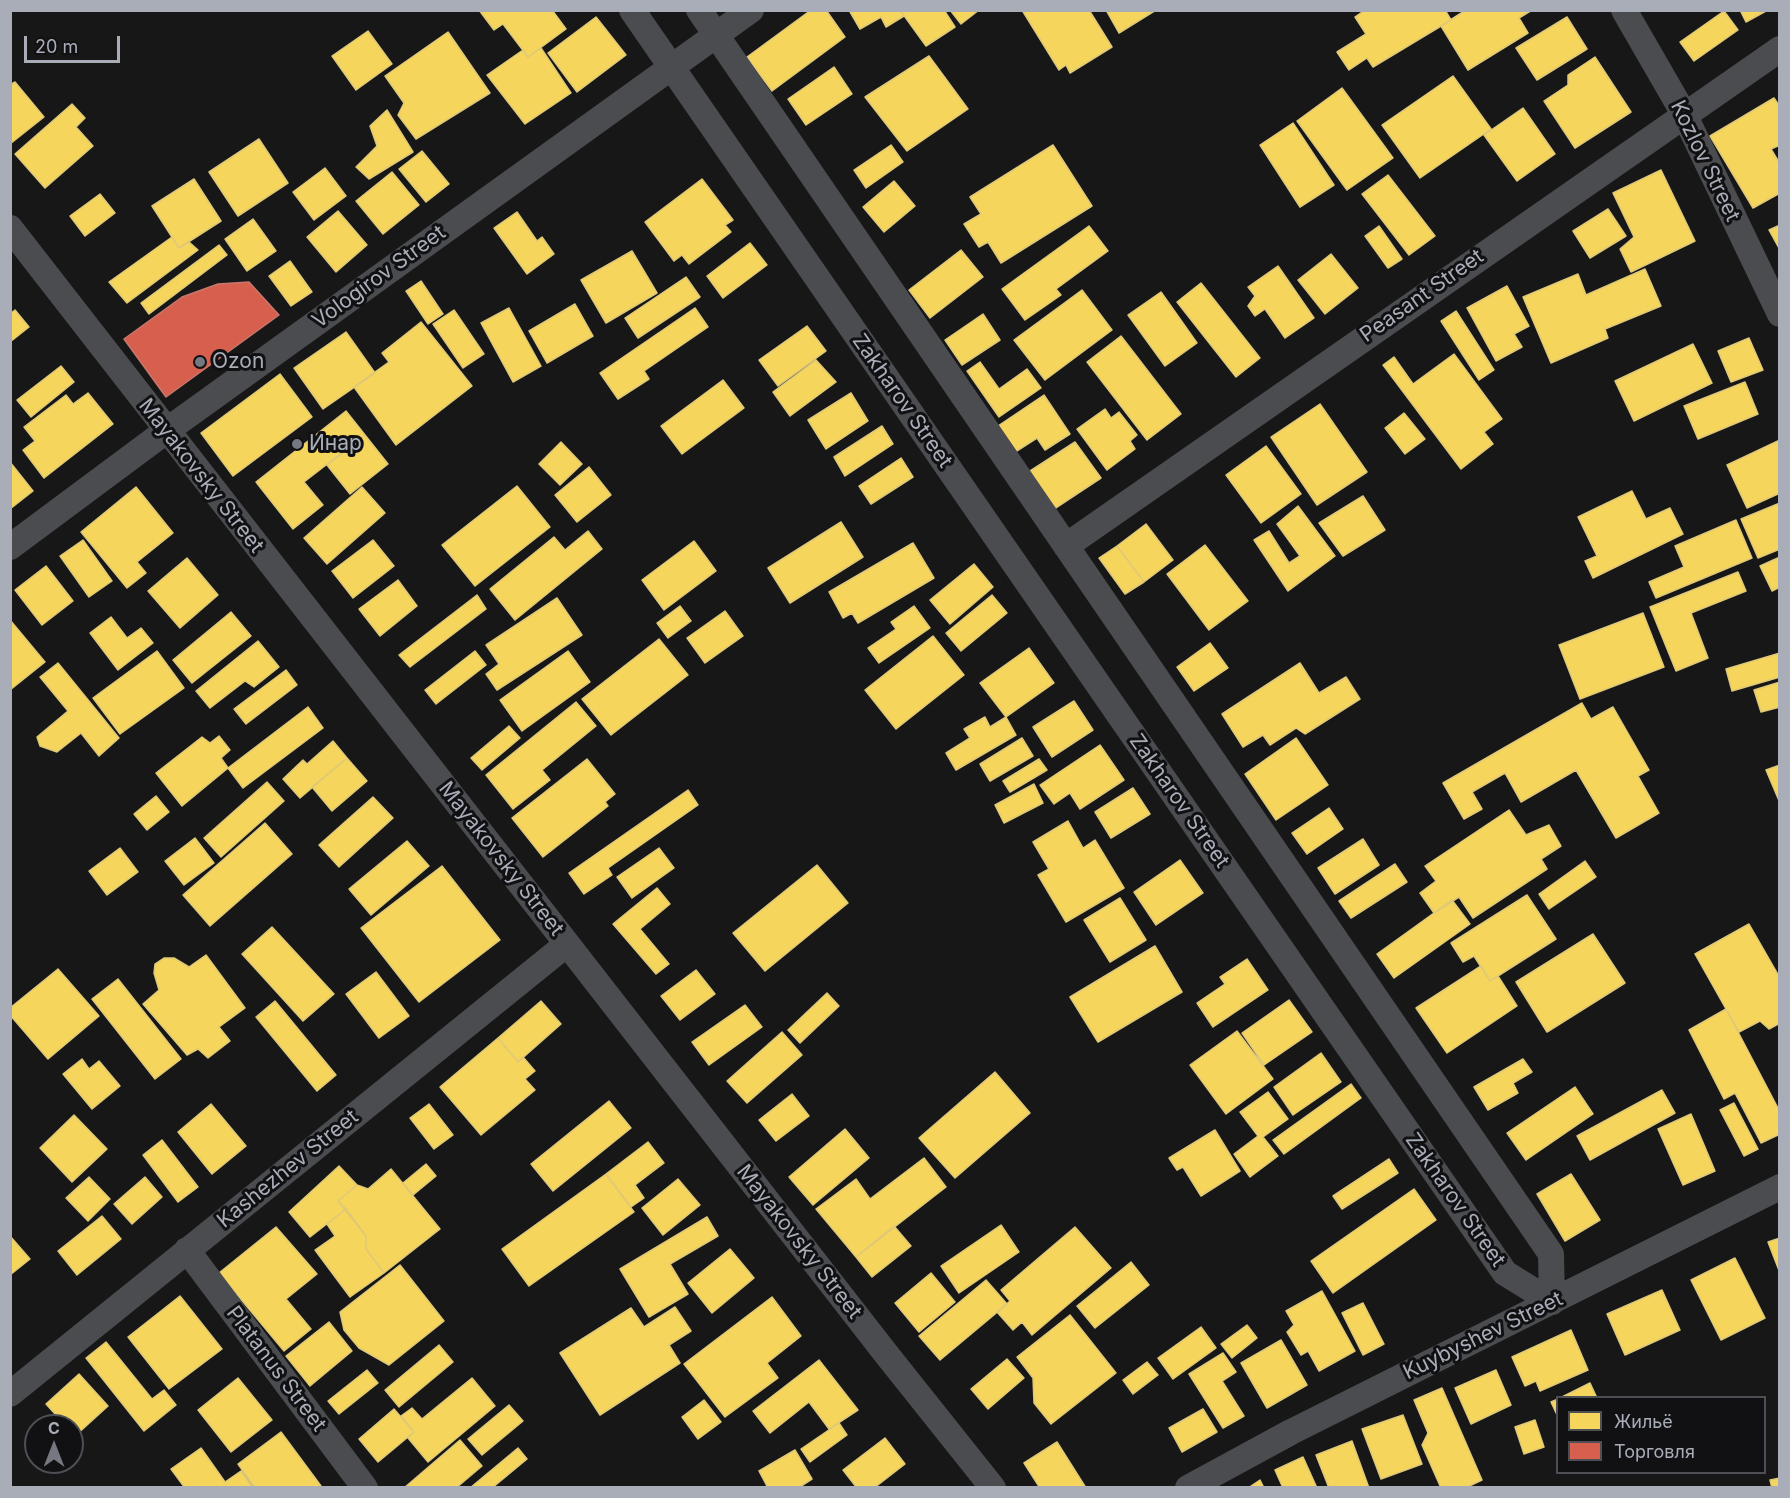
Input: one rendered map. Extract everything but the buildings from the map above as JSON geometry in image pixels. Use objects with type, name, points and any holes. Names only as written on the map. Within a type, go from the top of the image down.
[{"type":"street","name":"Zakharov Street","points":[[632,10],[1505,1273],[1552,1302]]},
{"type":"street","points":[[699,10],[1551,1254],[1552,1302]]},
{"type":"street","name":"Vologirov Street","points":[[10,547],[166,430],[751,10]]},
{"type":"street","name":"Kozlov Street","points":[[1624,10],[1684,114],[1779,314]]},
{"type":"street","name":"Peasant Street","points":[[1066,546],[1779,49]]},
{"type":"street","name":"Mayakovsky Street","points":[[10,228],[567,945],[993,1488]]},
{"type":"street","name":"Kashezhev Street","points":[[10,1394],[567,945]]},
{"type":"street","name":"Kuybyshev Street","points":[[1188,1488],[1291,1432],[1779,1187]]},
{"type":"street","name":"Platanus Street","points":[[187,1250],[365,1488]]},
{"type":"place","name":"Ozon","points":[[200,362]]},
{"type":"place","name":"Инар","points":[[297,444]]}]
